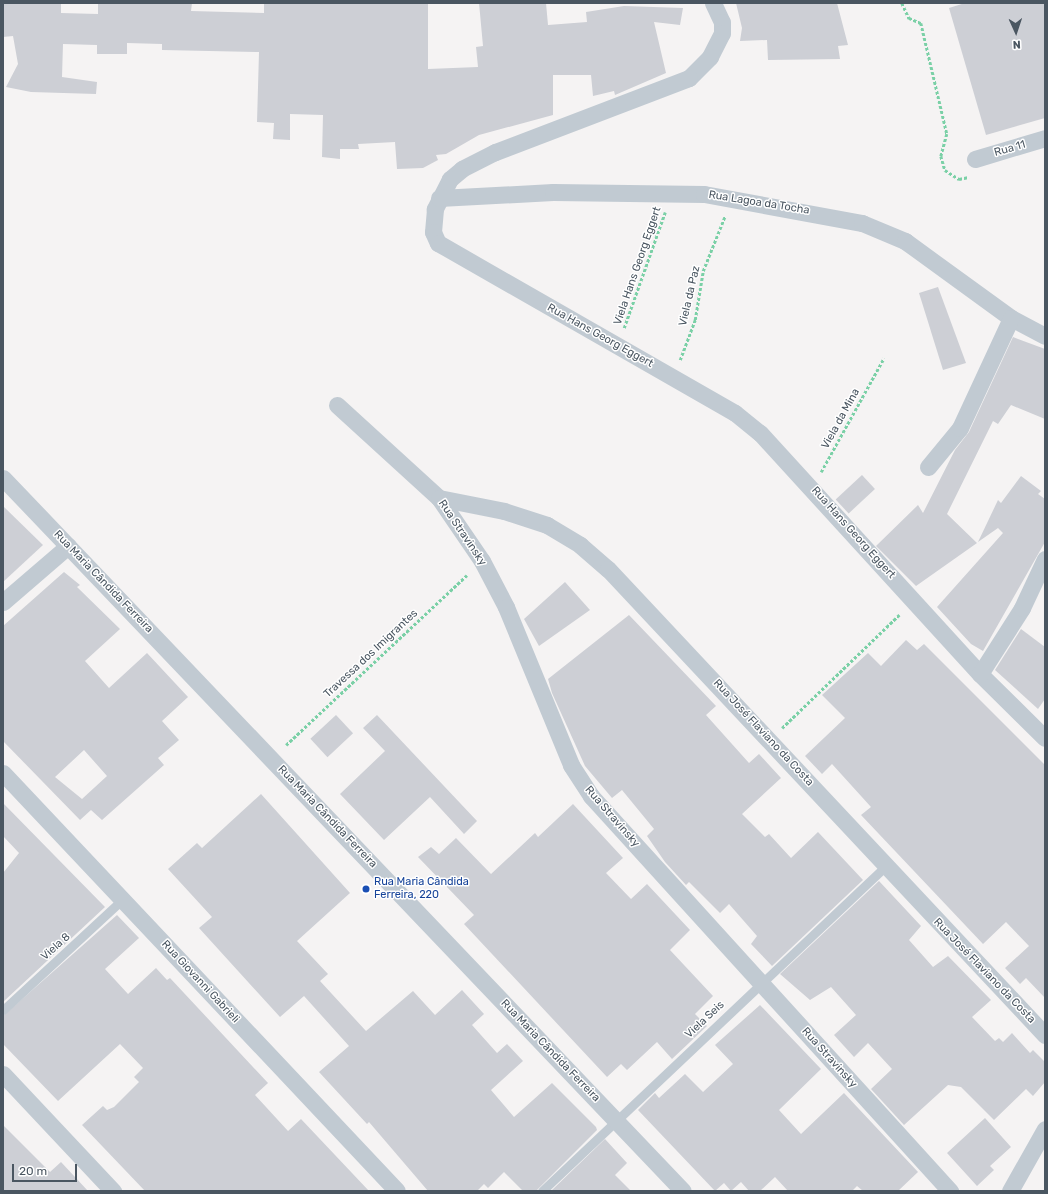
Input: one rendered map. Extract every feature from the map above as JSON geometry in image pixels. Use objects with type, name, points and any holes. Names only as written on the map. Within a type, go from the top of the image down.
[{"type":"street","name":"Rua Hans Georg Eggert","points":[[713,3],[722,22],[722,33],[710,57],[689,78],[475,160],[450,179],[439,198],[432,220],[433,232],[448,251],[618,345],[735,413],[760,434],[980,674],[1045,738]]},
{"type":"street","name":"Rua 11","points":[[975,159],[1045,138]]},
{"type":"street","name":"Rua Lagoa da Tocha","points":[[439,198],[553,192],[672,192],[733,196],[886,231],[941,264],[1011,318],[1045,336]]},
{"type":"street","points":[[928,468],[960,428],[1011,318]]},
{"type":"street","name":"Rua Stravinsky","points":[[337,405],[439,498],[482,561],[506,607],[568,758],[591,796],[950,1191]]},
{"type":"street","name":"Rua Maria Cândida Ferreira","points":[[3,478],[683,1191]]},
{"type":"street","name":"Rua José Flaviano da Costa","points":[[439,498],[504,511],[547,524],[580,545],[608,569],[770,739],[885,867],[1045,1035]]},
{"type":"street","points":[[3,602],[68,546]]},
{"type":"street","points":[[980,674],[1022,608],[1045,559]]},
{"type":"street","name":"Rua Giovanni Gabrieli","points":[[3,773],[397,1191]]},
{"type":"street","points":[[3,1074],[113,1191]]},
{"type":"street","points":[[1010,1191],[1045,1129]]},
{"type":"lane","name":"Viela Seis","points":[[542,1191],[885,867]]},
{"type":"lane","name":"Viela 8","points":[[3,1010],[123,900]]},
{"type":"path","points":[[902,3],[909,18],[921,23],[947,134],[941,156],[945,170],[959,179],[971,177],[975,159]]},
{"type":"path","name":"Viela Hans Georg Eggert","points":[[618,345],[672,192]]},
{"type":"path","name":"Viela da Paz","points":[[674,378],[694,320],[702,271],[733,196]]},
{"type":"path","name":"Viela da Mina","points":[[812,489],[884,358]]},
{"type":"path","name":"Travessa dos Imigrantes","points":[[272,759],[482,561]]},
{"type":"path","points":[[770,739],[914,601]]},
{"type":"building","points":[[3,3],[61,3],[61,13],[98,14],[98,3],[192,3],[191,11],[264,13],[264,3],[428,3],[428,69],[478,67],[476,47],[483,46],[479,3],[546,3],[548,25],[587,22],[586,12],[624,6],[683,8],[680,25],[654,22],[666,73],[615,95],[614,91],[593,96],[591,75],[553,75],[553,115],[479,135],[446,154],[436,155],[438,160],[423,168],[397,169],[395,142],[358,144],[359,149],[340,149],[340,159],[322,157],[323,115],[290,114],[290,140],[273,139],[274,123],[257,122],[259,52],[162,50],[162,44],[127,43],[127,54],[97,54],[97,45],[63,44],[62,77],[97,82],[96,94],[31,92],[6,87],[18,64],[13,36],[3,37]]},
{"type":"building","points":[[736,3],[837,3],[848,45],[838,46],[840,59],[768,60],[767,40],[740,41],[742,28]]},
{"type":"building","points":[[965,3],[1045,3],[1045,118],[986,135],[949,8]]},
{"type":"building","points":[[938,287],[966,363],[943,370],[919,293]]},
{"type":"building","points":[[1013,337],[1045,349],[1045,419],[1011,405],[998,424],[993,421],[947,514],[977,543],[916,586],[876,546],[918,505],[923,513],[955,450],[969,432]]},
{"type":"building","points":[[862,475],[875,489],[849,513],[836,500]]},
{"type":"building","points":[[1021,476],[1041,491],[1038,494],[1045,499],[1045,542],[983,651],[971,644],[937,607],[1003,533],[998,528],[978,542],[998,500],[1001,503]]},
{"type":"building","points":[[3,506],[43,545],[3,582]]},
{"type":"building","points":[[64,572],[80,585],[77,587],[120,629],[85,661],[109,688],[147,653],[188,697],[162,721],[179,740],[158,758],[164,765],[102,820],[91,810],[80,820],[3,741],[3,626]],"holes":[[[84,750],[107,776],[82,799],[55,777]]]},
{"type":"building","points":[[565,582],[590,610],[539,646],[524,619]]},
{"type":"building","points":[[629,615],[716,706],[706,715],[749,763],[759,754],[781,778],[742,814],[765,837],[769,834],[791,858],[818,832],[863,880],[772,966],[751,944],[757,936],[729,904],[720,913],[689,882],[686,885],[665,862],[647,836],[654,829],[622,790],[612,798],[585,766],[552,693],[548,679]]},
{"type":"building","points":[[1021,629],[1045,647],[1045,699],[1038,709],[995,670]]},
{"type":"building","points":[[906,640],[917,650],[924,644],[1045,765],[1045,998],[1026,978],[1020,984],[1005,968],[1029,946],[1006,922],[983,944],[861,815],[871,807],[832,764],[822,774],[805,756],[845,718],[822,695],[868,653],[881,666]]},
{"type":"building","points":[[336,715],[353,733],[327,757],[310,739]]},
{"type":"building","points":[[377,715],[477,821],[464,834],[430,797],[384,840],[340,794],[385,751],[363,728]]},
{"type":"building","points":[[261,794],[350,893],[297,941],[328,974],[320,981],[366,1031],[413,991],[435,1015],[462,990],[484,1014],[472,1025],[497,1053],[507,1044],[523,1061],[491,1090],[514,1117],[552,1083],[596,1127],[597,1130],[536,1191],[523,1191],[504,1172],[488,1188],[484,1184],[477,1191],[428,1191],[369,1122],[367,1124],[319,1072],[349,1046],[304,996],[280,1017],[199,928],[212,917],[168,869],[197,843],[202,848]]},
{"type":"building","points":[[3,803],[105,907],[3,1002],[3,873],[19,853],[3,836]]},
{"type":"building","points":[[573,804],[623,858],[606,873],[631,899],[647,884],[690,930],[670,950],[713,996],[695,1014],[707,1026],[672,1059],[657,1042],[627,1070],[621,1064],[607,1077],[464,924],[474,915],[418,857],[431,847],[439,854],[456,838],[491,874],[535,833],[538,837]]},
{"type":"building","points":[[879,881],[921,926],[909,940],[933,967],[948,956],[991,1000],[972,1017],[995,1041],[999,1038],[1003,1042],[1012,1033],[1030,1053],[1033,1050],[1045,1062],[1045,1082],[1033,1096],[1026,1089],[994,1120],[961,1087],[948,1085],[904,1125],[871,1089],[892,1069],[868,1043],[854,1057],[834,1035],[856,1015],[831,987],[810,1000],[780,974]]},
{"type":"building","points":[[117,915],[139,938],[105,969],[128,994],[156,968],[167,980],[170,978],[268,1083],[255,1095],[288,1131],[301,1119],[369,1191],[145,1191],[82,1125],[103,1106],[107,1110],[114,1107],[139,1082],[134,1077],[143,1068],[120,1044],[58,1101],[3,1044],[3,1016]]},
{"type":"building","points":[[760,1005],[821,1069],[779,1110],[801,1134],[844,1093],[918,1172],[898,1191],[863,1191],[857,1186],[852,1191],[788,1191],[775,1177],[760,1191],[749,1191],[741,1182],[731,1191],[724,1183],[715,1191],[638,1110],[655,1093],[659,1098],[685,1074],[703,1092],[733,1064],[715,1045]]},
{"type":"building","points":[[985,1118],[1011,1147],[990,1166],[994,1170],[977,1186],[947,1153]]},
{"type":"building","points":[[3,1125],[50,1172],[61,1162],[88,1191],[3,1191]]},
{"type":"building","points":[[605,1139],[627,1163],[615,1175],[631,1191],[551,1191]]},
{"type":"place","name":"Rua Maria Cândida Ferreira, 220","points":[[366,889]]}]
